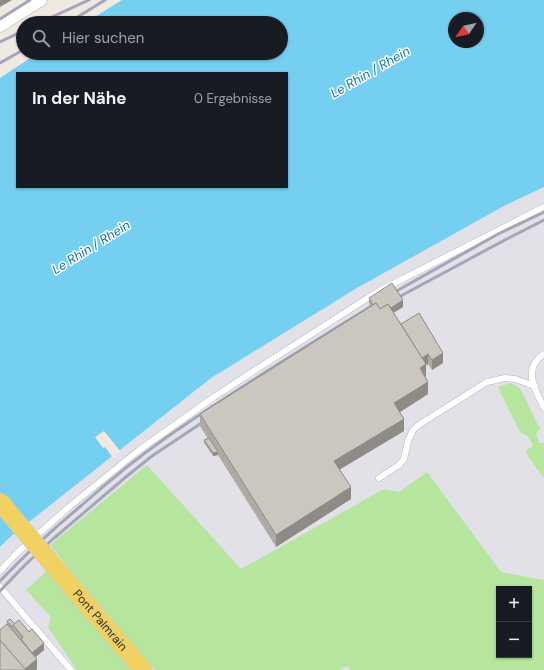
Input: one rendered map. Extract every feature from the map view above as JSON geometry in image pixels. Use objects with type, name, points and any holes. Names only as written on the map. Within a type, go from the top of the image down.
[{"type":"main road","name":"Pont Palmrain","points":[[0,502],[143,670]]},
{"type":"street","points":[[0,26],[41,0]]},
{"type":"lane","points":[[0,571],[76,500],[138,451],[214,397],[377,292],[544,207]]},
{"type":"lane","points":[[544,354],[535,361],[532,369],[532,377],[537,394],[544,408]]},
{"type":"lane","points":[[379,478],[399,465],[404,459],[408,441],[413,430],[420,424],[487,382],[505,378],[535,386]]},
{"type":"lane","points":[[0,586],[72,670]]},
{"type":"shaded area","points":[[544,187],[544,670],[0,670],[0,547],[9,537],[211,378],[357,288],[504,206]]},
{"type":"green space","points":[[511,383],[520,388],[540,429],[536,434],[540,443],[544,443],[544,478],[529,458],[526,450],[533,446],[528,436],[520,432],[498,387]]},
{"type":"green space","points":[[147,465],[241,569],[384,489],[399,492],[427,472],[501,572],[544,580],[544,670],[350,670],[347,666],[341,670],[155,670],[50,545]]},
{"type":"green space","points":[[47,571],[131,670],[77,670],[48,627],[51,617],[26,590]]},
{"type":"water","name":"Le Rhin / Rhein","points":[[122,0],[544,0],[544,187],[504,206],[357,288],[211,378],[10,537],[0,547],[0,78],[27,60],[288,60],[288,16],[96,16]]},
{"type":"pier","points":[[104,431],[121,452],[113,458],[95,437]]},
{"type":"building","points":[[392,283],[403,300],[391,308],[388,304],[380,309],[376,303],[373,305],[369,298]]},
{"type":"building","points":[[376,303],[380,309],[388,304],[426,364],[420,368],[428,382],[394,403],[404,419],[334,461],[351,487],[276,535],[200,414]]},
{"type":"building","points":[[419,313],[443,353],[432,360],[428,354],[422,358],[401,324]]},
{"type":"building","points":[[209,438],[218,452],[213,453],[204,440]]},
{"type":"building","points":[[10,619],[15,624],[12,627],[7,621]]},
{"type":"building","points":[[19,620],[29,632],[32,629],[44,643],[32,653],[21,639],[23,637],[13,625]]},
{"type":"building","points":[[7,624],[37,659],[25,669],[0,640],[0,630]]},
{"type":"building","points":[[0,640],[26,670],[0,670]]},
{"type":"railway","points":[[0,19],[30,0]]},
{"type":"railway","points":[[54,16],[89,0]]},
{"type":"railway","points":[[79,16],[105,0]]},
{"type":"railway","points":[[0,42],[16,34]]},
{"type":"railway","points":[[0,63],[16,54]]},
{"type":"railway","points":[[393,293],[498,234],[544,212]]},
{"type":"railway","points":[[397,298],[544,220]]},
{"type":"railway","points":[[0,581],[61,523],[134,461],[242,387],[370,307]]},
{"type":"railway","points":[[0,591],[53,539],[127,476],[152,456],[209,418]]}]
